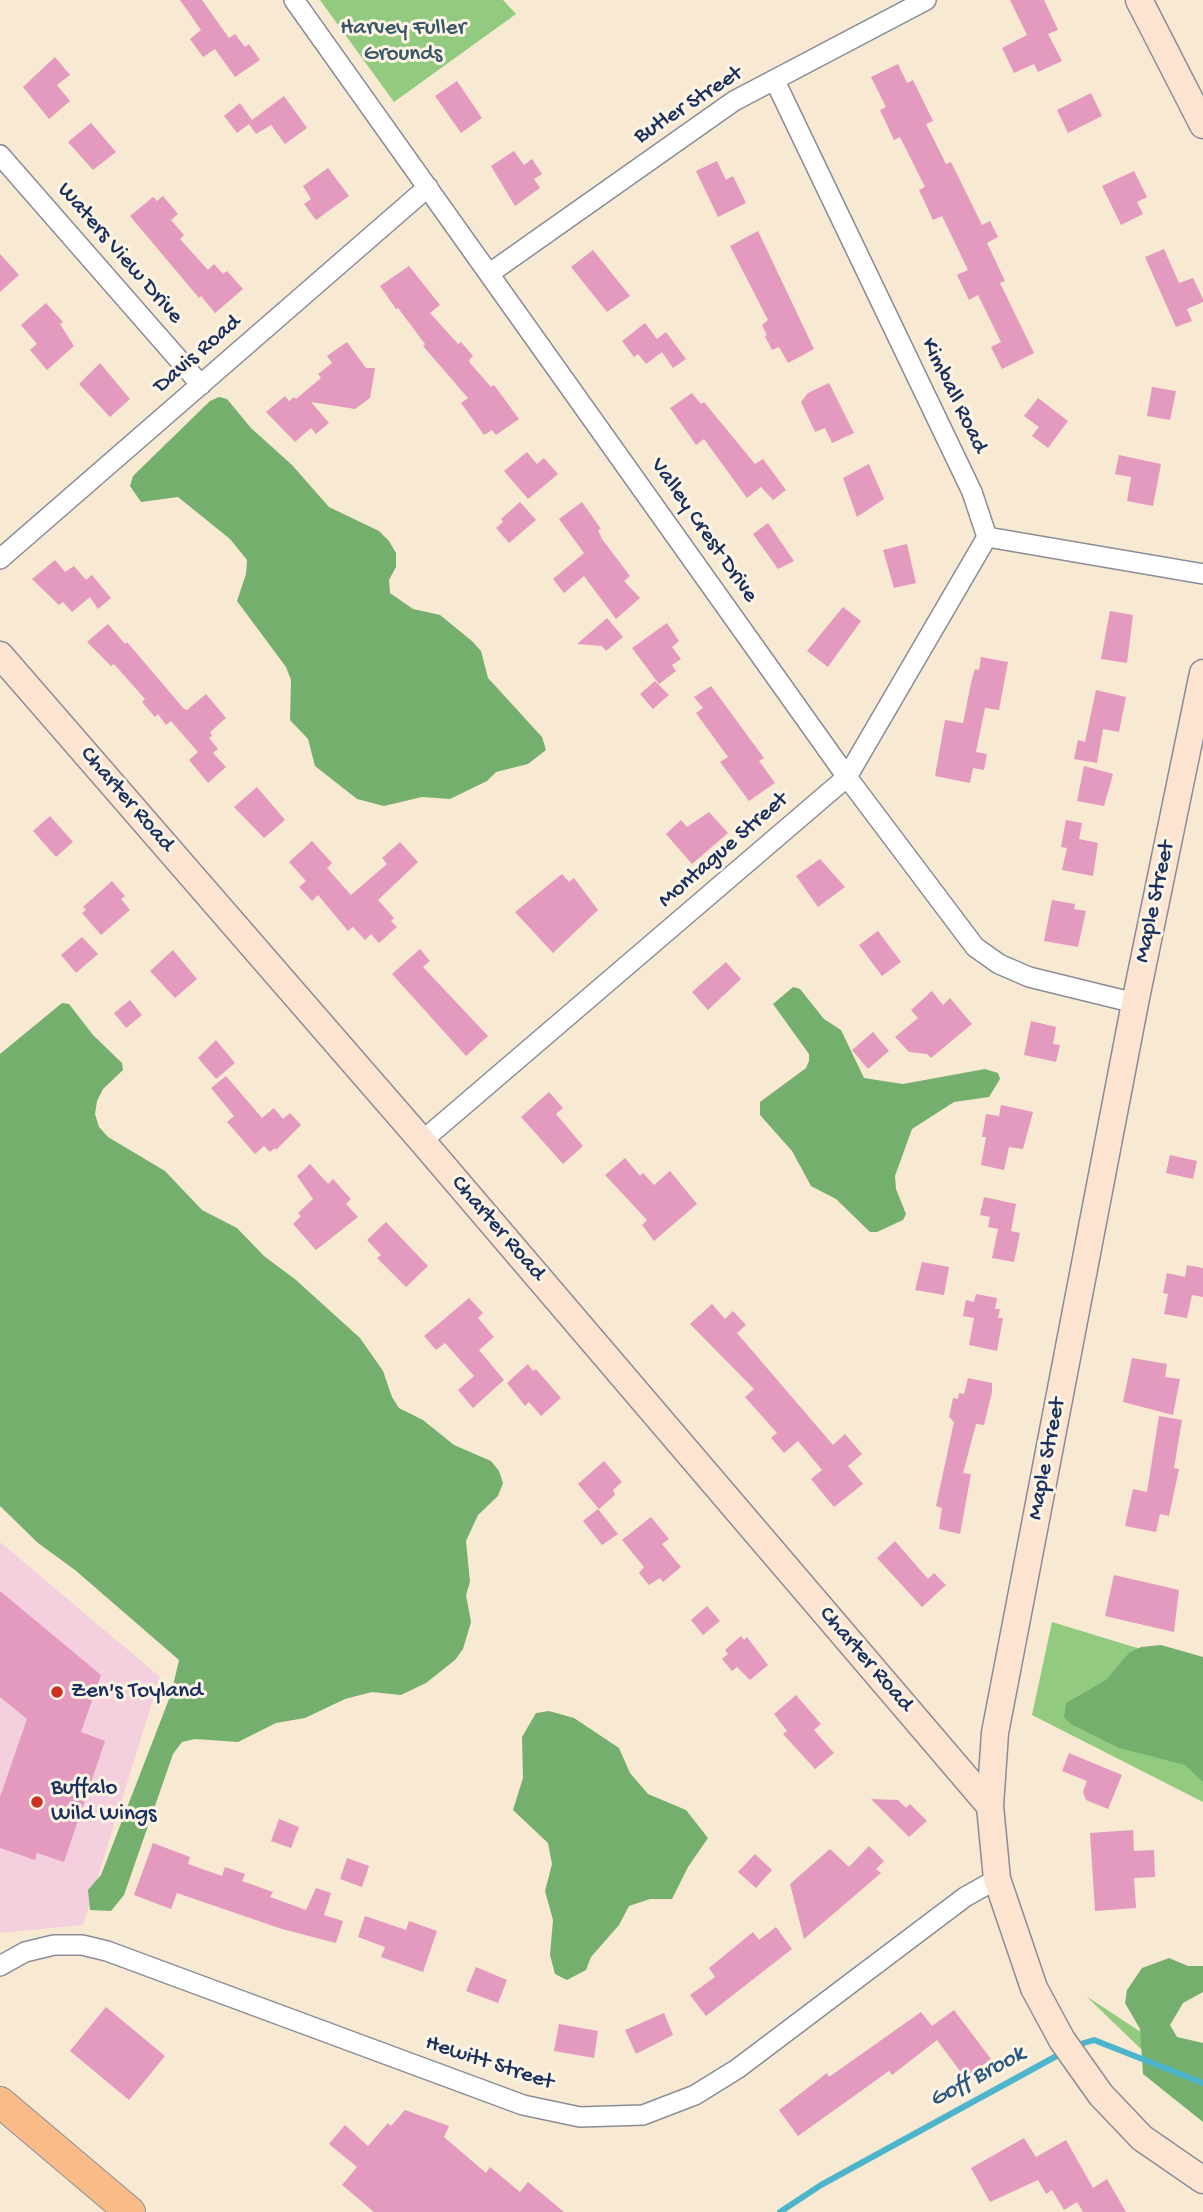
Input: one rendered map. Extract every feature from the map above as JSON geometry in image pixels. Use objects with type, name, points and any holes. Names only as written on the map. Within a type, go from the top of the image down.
[{"type":"main road","points":[[1139,0],[1203,125]]},
{"type":"main road","name":"Charter Road","points":[[0,655],[422,1141],[990,1806]]},
{"type":"main road","name":"Maple Street","points":[[1203,673],[1198,718],[1135,1003],[995,1733],[990,1806],[997,1879],[1034,1988],[1069,2051],[1101,2095],[1142,2137],[1203,2180]]},
{"type":"main road","points":[[0,2102],[130,2212]]},
{"type":"street","name":"Valley Crest Drive","points":[[294,0],[847,777],[975,947],[999,964],[1029,977],[1135,1003]]},
{"type":"street","name":"Butler Street","points":[[490,272],[734,101],[926,0]]},
{"type":"street","name":"Kimball Road","points":[[775,81],[972,492],[987,537]]},
{"type":"street","name":"Waters View Drive","points":[[0,155],[201,385]]},
{"type":"street","name":"Davis Road","points":[[0,559],[428,187]]},
{"type":"street","points":[[987,537],[1203,574]]},
{"type":"street","name":"Montague Street","points":[[422,1141],[847,777],[987,537]]},
{"type":"street","name":"Hewitt Street","points":[[0,1966],[25,1952],[54,1945],[82,1945],[107,1951],[523,2105],[580,2117],[643,2115],[695,2095],[737,2069],[965,1898],[997,1879]]},
{"type":"shaded area","points":[[0,1542],[160,1677],[83,1925],[0,1933]]},
{"type":"green space","name":"Harvey Fuller Grounds","points":[[320,0],[503,0],[516,14],[394,102]]},
{"type":"green space","points":[[219,397],[227,399],[251,428],[292,465],[329,507],[379,531],[389,541],[396,553],[396,567],[389,580],[390,593],[413,609],[440,615],[472,641],[481,651],[488,678],[542,737],[546,750],[528,764],[496,772],[487,781],[450,799],[422,797],[384,806],[357,799],[315,766],[308,739],[290,720],[291,680],[286,667],[237,601],[246,574],[247,560],[230,539],[178,497],[141,502],[130,486],[133,476],[210,401]]},
{"type":"green space","points":[[793,987],[800,989],[824,1019],[841,1030],[864,1078],[903,1084],[985,1069],[998,1073],[1000,1079],[989,1097],[954,1102],[912,1129],[895,1176],[896,1189],[906,1214],[903,1220],[877,1232],[870,1232],[836,1199],[811,1186],[792,1151],[760,1115],[760,1102],[806,1068],[809,1061],[809,1054],[773,1004]]},
{"type":"green space","points":[[62,1003],[69,1004],[93,1035],[122,1063],[123,1070],[103,1089],[97,1101],[95,1114],[99,1127],[108,1137],[165,1171],[202,1210],[237,1228],[264,1256],[296,1280],[360,1338],[383,1371],[399,1408],[423,1420],[454,1445],[491,1461],[499,1471],[503,1483],[498,1496],[478,1515],[466,1541],[470,1582],[466,1595],[471,1622],[463,1649],[455,1660],[426,1683],[401,1695],[372,1692],[345,1699],[305,1718],[276,1723],[238,1742],[195,1739],[182,1742],[173,1754],[124,1895],[111,1911],[90,1910],[88,1890],[101,1875],[171,1694],[179,1660],[75,1570],[38,1543],[0,1506],[0,1054]]},
{"type":"green space","points":[[1052,1622],[1203,1668],[1203,1802],[1032,1715]]},
{"type":"green space","points":[[1161,1645],[1203,1657],[1203,1782],[1185,1765],[1119,1748],[1071,1724],[1064,1717],[1066,1703],[1106,1680],[1129,1653],[1141,1647]]},
{"type":"green space","points":[[549,1711],[574,1718],[619,1748],[630,1773],[648,1794],[686,1810],[708,1838],[688,1867],[672,1899],[650,1899],[629,1906],[619,1925],[591,1957],[586,1970],[567,1980],[555,1974],[550,1955],[553,1920],[545,1891],[552,1864],[548,1843],[513,1810],[523,1778],[522,1737],[536,1713]]},
{"type":"green space","points":[[1169,1958],[1188,1966],[1203,1966],[1203,1992],[1183,2003],[1170,2025],[1177,2037],[1203,2043],[1203,2122],[1143,2074],[1140,2029],[1125,2003],[1127,1990],[1142,1968]]},
{"type":"green space","points":[[1086,1996],[1147,2036],[1203,2109],[1143,2051]]},
{"type":"building","points":[[180,0],[202,0],[229,38],[235,34],[245,47],[249,44],[260,60],[235,77],[215,49],[203,57],[190,39],[201,30]]},
{"type":"building","points":[[1010,0],[1044,0],[1058,30],[1048,34],[1062,61],[1038,72],[1034,64],[1014,73],[1002,48],[1027,35]]},
{"type":"building","points":[[55,57],[70,75],[57,85],[70,101],[49,119],[23,87]]},
{"type":"building","points":[[898,64],[907,83],[913,80],[933,121],[926,124],[946,164],[951,162],[982,225],[990,221],[998,237],[987,243],[1005,281],[1000,283],[1034,353],[1002,369],[991,347],[1001,342],[978,295],[969,300],[957,275],[968,270],[942,216],[933,220],[919,190],[925,187],[900,137],[894,140],[880,110],[886,107],[871,77]]},
{"type":"building","points":[[457,81],[482,118],[461,133],[435,96]]},
{"type":"building","points":[[1091,93],[1102,116],[1068,133],[1057,110]]},
{"type":"building","points":[[284,96],[307,128],[285,144],[271,125],[256,134],[249,124],[237,133],[224,116],[240,103],[252,120]]},
{"type":"building","points":[[91,123],[116,152],[93,170],[68,142]]},
{"type":"building","points":[[514,151],[524,165],[532,159],[542,174],[534,179],[540,188],[515,206],[491,166]]},
{"type":"building","points":[[717,161],[726,180],[733,176],[746,203],[718,217],[696,171]]},
{"type":"building","points":[[328,168],[349,196],[316,220],[304,204],[311,199],[303,186]]},
{"type":"building","points":[[1134,171],[1147,197],[1137,202],[1143,214],[1121,225],[1102,186]]},
{"type":"building","points":[[163,196],[178,214],[171,220],[184,235],[180,239],[208,270],[214,264],[223,274],[227,271],[243,289],[215,313],[201,296],[199,298],[130,216],[153,197],[157,201]]},
{"type":"building","points":[[758,231],[814,349],[788,363],[779,347],[772,350],[765,336],[767,335],[762,325],[768,320],[730,246]]},
{"type":"building","points":[[1164,249],[1179,283],[1193,278],[1203,299],[1203,302],[1187,309],[1192,321],[1176,327],[1145,257]]},
{"type":"building","points":[[593,250],[630,296],[607,312],[571,267]]},
{"type":"building","points":[[0,254],[19,275],[0,292]]},
{"type":"building","points":[[409,266],[440,305],[430,313],[458,344],[461,342],[473,356],[469,360],[470,363],[491,387],[494,385],[519,419],[496,435],[492,430],[484,435],[461,403],[468,398],[423,346],[425,344],[380,286]]},
{"type":"building","points":[[46,303],[63,322],[60,324],[74,346],[47,370],[30,350],[37,344],[21,325]]},
{"type":"building","points":[[645,323],[657,339],[666,332],[686,359],[673,368],[662,352],[646,364],[638,354],[634,357],[622,341]]},
{"type":"building","points":[[347,342],[366,368],[375,368],[370,398],[355,409],[311,402],[329,423],[316,434],[311,428],[295,442],[266,412],[285,396],[289,401],[294,397],[296,399],[321,378],[318,374],[332,363],[327,356]]},
{"type":"building","points":[[100,363],[130,399],[110,417],[79,384]]},
{"type":"building","points":[[829,383],[854,433],[832,443],[825,428],[815,432],[801,402],[808,393]]},
{"type":"building","points":[[1152,387],[1176,391],[1170,420],[1147,416]]},
{"type":"building","points":[[692,393],[701,404],[704,402],[755,464],[763,459],[786,490],[773,500],[761,487],[747,498],[704,439],[696,445],[670,408]]},
{"type":"building","points":[[1038,398],[1068,421],[1048,448],[1032,436],[1039,427],[1024,416]]},
{"type":"building","points":[[527,452],[537,464],[544,458],[558,474],[528,499],[504,471]]},
{"type":"building","points":[[1119,455],[1161,464],[1153,506],[1127,501],[1131,477],[1115,474]]},
{"type":"building","points":[[869,464],[884,499],[857,517],[843,478]]},
{"type":"building","points":[[520,502],[536,520],[509,543],[496,528],[503,522],[501,519]]},
{"type":"building","points":[[582,502],[601,529],[598,530],[602,539],[630,576],[624,581],[640,598],[616,619],[584,576],[564,593],[553,579],[584,553],[559,519]]},
{"type":"building","points":[[768,523],[794,561],[778,569],[753,534]]},
{"type":"building","points":[[907,544],[916,583],[894,588],[883,550]]},
{"type":"building","points":[[55,560],[65,572],[74,566],[86,580],[92,575],[111,598],[98,609],[90,597],[72,612],[63,602],[59,605],[32,579]]},
{"type":"building","points":[[843,607],[861,621],[828,667],[807,651]]},
{"type":"building","points":[[1110,611],[1133,615],[1127,663],[1101,659]]},
{"type":"building","points":[[607,618],[623,637],[606,651],[602,646],[577,644]]},
{"type":"building","points":[[667,623],[679,641],[672,647],[681,659],[672,665],[676,671],[659,684],[632,648]]},
{"type":"building","points":[[108,624],[125,644],[127,642],[184,709],[187,710],[206,694],[226,718],[210,732],[212,736],[209,738],[218,749],[213,753],[226,767],[208,783],[189,760],[198,752],[171,721],[166,725],[158,714],[155,717],[142,702],[145,699],[114,664],[111,666],[87,642]]},
{"type":"building","points":[[981,657],[1008,662],[999,710],[985,708],[976,752],[987,754],[984,770],[973,768],[970,783],[935,776],[945,720],[963,723],[971,683],[975,669],[979,670]]},
{"type":"building","points":[[655,681],[669,695],[653,709],[640,694]]},
{"type":"building","points":[[711,686],[764,758],[759,761],[775,783],[749,801],[720,762],[728,757],[696,713],[703,708],[694,697]]},
{"type":"building","points":[[1096,690],[1126,697],[1119,732],[1103,729],[1097,763],[1074,759],[1078,740],[1085,742]]},
{"type":"building","points":[[1084,766],[1113,774],[1104,806],[1077,801]]},
{"type":"building","points":[[257,787],[285,820],[264,838],[234,807]]},
{"type":"building","points":[[709,812],[728,833],[692,864],[666,834],[681,820],[687,827]]},
{"type":"building","points":[[50,816],[73,842],[56,857],[33,831]]},
{"type":"building","points":[[1066,820],[1082,823],[1079,839],[1098,843],[1093,876],[1062,870],[1067,848],[1061,847]]},
{"type":"building","points":[[312,841],[332,863],[327,868],[351,895],[387,864],[382,858],[400,842],[418,862],[378,900],[394,918],[391,921],[397,927],[379,943],[371,934],[365,940],[353,927],[348,931],[318,895],[312,901],[299,887],[306,881],[289,862]]},
{"type":"building","points":[[820,859],[845,887],[818,907],[796,876]]},
{"type":"building","points":[[562,874],[569,882],[574,878],[598,910],[553,953],[515,912]]},
{"type":"building","points":[[112,881],[125,896],[121,899],[130,910],[101,935],[82,913],[86,910],[83,907]]},
{"type":"building","points":[[1052,900],[1075,904],[1074,909],[1086,911],[1078,947],[1044,941]]},
{"type":"building","points":[[878,931],[901,962],[882,976],[859,945]]},
{"type":"building","points":[[82,937],[98,954],[76,973],[61,955]]},
{"type":"building","points":[[420,949],[430,961],[423,967],[488,1036],[466,1056],[392,974]]},
{"type":"building","points":[[173,950],[197,979],[175,998],[150,971]]},
{"type":"building","points":[[726,962],[741,979],[708,1010],[692,992]]},
{"type":"building","points":[[932,991],[943,1005],[950,998],[972,1024],[931,1058],[927,1054],[909,1052],[895,1037],[918,1018],[911,1010]]},
{"type":"building","points":[[130,1000],[142,1015],[126,1028],[114,1013]]},
{"type":"building","points":[[1031,1021],[1056,1027],[1053,1044],[1060,1045],[1056,1062],[1024,1055]]},
{"type":"building","points":[[873,1032],[889,1051],[868,1069],[852,1050]]},
{"type":"building","points":[[216,1040],[235,1063],[216,1079],[198,1058]]},
{"type":"building","points":[[226,1076],[262,1118],[274,1108],[283,1119],[290,1113],[301,1125],[276,1150],[275,1148],[270,1152],[264,1146],[255,1154],[227,1122],[234,1116],[211,1088]]},
{"type":"building","points":[[549,1092],[563,1108],[556,1114],[583,1146],[563,1164],[521,1117]]},
{"type":"building","points":[[1001,1105],[1033,1112],[1023,1149],[1009,1147],[1004,1170],[981,1165],[986,1137],[982,1137],[986,1114],[999,1116]]},
{"type":"building","points":[[1170,1155],[1197,1161],[1193,1179],[1166,1173]]},
{"type":"building","points":[[625,1158],[640,1176],[643,1173],[654,1185],[670,1171],[697,1204],[654,1241],[642,1225],[647,1220],[605,1175]]},
{"type":"building","points":[[310,1164],[328,1184],[333,1179],[351,1199],[346,1204],[358,1217],[316,1250],[293,1224],[301,1216],[298,1213],[313,1199],[297,1176]]},
{"type":"building","points":[[984,1197],[1016,1204],[1011,1231],[1020,1233],[1014,1262],[992,1258],[998,1229],[988,1227],[990,1217],[980,1215]]},
{"type":"building","points":[[386,1222],[428,1266],[406,1287],[377,1258],[381,1255],[367,1240]]},
{"type":"building","points":[[922,1262],[949,1267],[944,1295],[915,1290]]},
{"type":"building","points":[[1187,1265],[1203,1268],[1203,1297],[1192,1295],[1187,1318],[1164,1314],[1168,1294],[1163,1293],[1167,1273],[1185,1277]]},
{"type":"building","points":[[976,1294],[997,1298],[995,1309],[1000,1309],[998,1318],[1003,1318],[997,1351],[969,1345],[974,1318],[963,1316],[966,1300],[974,1302]]},
{"type":"building","points":[[469,1298],[483,1313],[478,1318],[494,1337],[479,1350],[504,1380],[473,1408],[458,1390],[474,1376],[445,1343],[436,1350],[424,1336]]},
{"type":"building","points":[[712,1304],[725,1319],[733,1311],[746,1325],[737,1333],[833,1445],[845,1434],[862,1454],[848,1466],[863,1484],[834,1507],[811,1479],[822,1470],[798,1441],[784,1453],[771,1438],[777,1433],[745,1397],[754,1389],[690,1324]]},
{"type":"building","points":[[1132,1358],[1167,1364],[1165,1377],[1180,1379],[1173,1415],[1123,1402]]},
{"type":"building","points":[[528,1364],[533,1371],[536,1369],[561,1398],[541,1416],[529,1402],[525,1406],[507,1383]]},
{"type":"building","points":[[968,1378],[992,1383],[992,1392],[984,1425],[976,1424],[963,1473],[971,1474],[960,1534],[939,1529],[942,1508],[936,1506],[954,1422],[949,1417],[953,1398],[958,1399],[959,1393],[964,1394]]},
{"type":"building","points":[[1159,1416],[1182,1420],[1174,1468],[1179,1469],[1169,1516],[1160,1514],[1156,1532],[1125,1526],[1133,1489],[1147,1492]]},
{"type":"building","points":[[604,1461],[622,1482],[613,1490],[615,1495],[599,1509],[578,1484]]},
{"type":"building","points":[[598,1509],[618,1534],[602,1545],[583,1521]]},
{"type":"building","points":[[651,1517],[669,1539],[662,1544],[681,1567],[663,1582],[660,1578],[649,1585],[639,1573],[644,1567],[622,1540]]},
{"type":"building","points":[[895,1541],[928,1579],[934,1573],[946,1585],[922,1607],[877,1558]]},
{"type":"building","points":[[1114,1575],[1179,1590],[1174,1632],[1105,1616]]},
{"type":"building","points":[[0,1591],[101,1675],[81,1732],[105,1741],[64,1862],[37,1853],[35,1860],[0,1848],[0,1797],[27,1719],[0,1697]]},
{"type":"building","points":[[707,1606],[720,1621],[703,1635],[691,1620]]},
{"type":"building","points":[[741,1636],[744,1640],[747,1637],[768,1665],[750,1680],[737,1667],[732,1671],[722,1659],[728,1654],[725,1650]]},
{"type":"building","points":[[796,1695],[821,1724],[814,1730],[834,1753],[815,1769],[783,1734],[787,1731],[774,1714]]},
{"type":"building","points":[[1069,1753],[1122,1775],[1108,1809],[1086,1800],[1083,1792],[1087,1781],[1062,1771]]},
{"type":"building","points":[[871,1799],[898,1800],[906,1808],[910,1804],[927,1821],[909,1837]]},
{"type":"building","points":[[279,1819],[299,1827],[291,1848],[271,1841]]},
{"type":"building","points":[[1133,1830],[1134,1851],[1154,1850],[1155,1877],[1134,1878],[1136,1908],[1095,1911],[1090,1833]]},
{"type":"building","points":[[153,1843],[190,1857],[188,1864],[222,1876],[225,1867],[245,1874],[242,1881],[273,1892],[270,1897],[306,1910],[316,1888],[331,1893],[324,1915],[343,1921],[336,1943],[282,1929],[177,1893],[171,1909],[134,1895]]},
{"type":"building","points":[[869,1846],[884,1861],[876,1869],[881,1873],[804,1939],[790,1884],[830,1849],[849,1867]]},
{"type":"building","points":[[755,1854],[772,1870],[756,1888],[738,1872]]},
{"type":"building","points":[[347,1858],[369,1866],[362,1887],[340,1879]]},
{"type":"building","points":[[365,1916],[406,1930],[409,1921],[437,1931],[423,1972],[381,1957],[385,1947],[358,1937]]},
{"type":"building","points":[[776,1927],[792,1949],[706,2016],[690,1995],[715,1977],[709,1968],[753,1932],[759,1940]]},
{"type":"building","points":[[476,1967],[507,1980],[498,2003],[466,1991]]},
{"type":"building","points":[[106,2007],[165,2056],[129,2100],[70,2051]]},
{"type":"building","points":[[954,2010],[991,2059],[965,2078],[937,2040],[892,2075],[889,2071],[798,2136],[779,2110],[827,2073],[829,2077],[921,2012],[932,2026]]},
{"type":"building","points":[[664,2013],[673,2035],[636,2054],[625,2030]]},
{"type":"building","points":[[559,2024],[598,2031],[594,2058],[554,2051]]},
{"type":"building","points":[[405,2110],[449,2126],[444,2137],[486,2173],[490,2167],[520,2192],[528,2182],[564,2212],[374,2212],[342,2185],[357,2167],[329,2144],[345,2125],[368,2146],[388,2123],[391,2126]]},
{"type":"building","points":[[1024,2138],[1036,2157],[1066,2140],[1093,2188],[1107,2179],[1126,2212],[1083,2212],[1077,2202],[1064,2210],[1052,2190],[1046,2194],[1038,2180],[990,2202],[971,2168]]},
{"type":"waterway","name":"Goff Brook","points":[[1074,2046],[1094,2040],[1203,2083]]},
{"type":"waterway","name":"Goff Brook","points":[[780,2212],[821,2185],[1062,2053]]},
{"type":"place","name":"Zen's Toyland","points":[[57,1692]]},
{"type":"place","name":"Buffalo Wild Wings","points":[[37,1802]]}]
